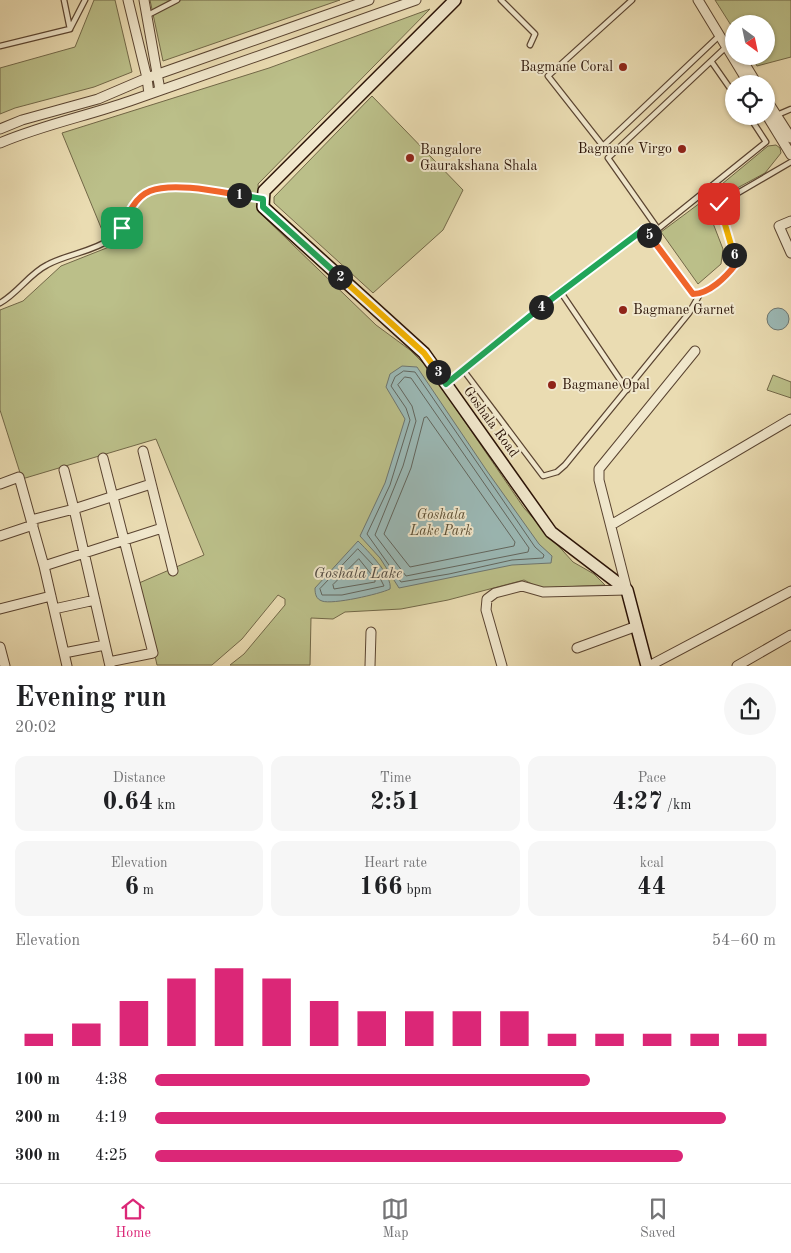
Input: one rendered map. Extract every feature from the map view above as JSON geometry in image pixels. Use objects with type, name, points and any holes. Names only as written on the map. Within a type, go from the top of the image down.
[{"type":"street","points":[[128,0],[149,94]]},
{"type":"street","points":[[144,0],[159,74],[160,90]]},
{"type":"street","points":[[0,129],[22,120],[98,99],[146,78],[369,0]]},
{"type":"street","points":[[0,143],[25,132],[88,115],[416,0]]},
{"type":"street","points":[[263,199],[264,191],[455,0]]},
{"type":"street","points":[[698,0],[725,40]]},
{"type":"street","points":[[705,0],[725,35]]},
{"type":"street","points":[[775,112],[791,138]]},
{"type":"street","points":[[773,125],[791,155]]},
{"type":"street","name":"Goshala Road","points":[[263,199],[263,207],[424,353],[551,532],[627,590]]},
{"type":"street","points":[[791,221],[779,226],[791,252]]},
{"type":"street","points":[[695,351],[599,469],[599,480],[648,666],[791,590]]},
{"type":"street","points":[[611,525],[790,421]]},
{"type":"street","points":[[143,451],[173,571]]},
{"type":"street","points":[[64,470],[110,664],[153,653],[103,458]]},
{"type":"street","points":[[0,484],[19,477],[44,566],[67,666]]},
{"type":"street","points":[[0,536],[32,523],[151,484]]},
{"type":"street","points":[[44,566],[162,528]]},
{"type":"street","points":[[502,666],[486,610],[487,599],[494,593],[522,586],[543,592],[627,590]]},
{"type":"street","points":[[0,609],[51,596]]},
{"type":"street","points":[[54,609],[95,600]]},
{"type":"street","points":[[577,648],[637,626]]},
{"type":"street","points":[[370,666],[371,632]]},
{"type":"street","points":[[737,666],[791,635]]},
{"type":"street","points":[[64,653],[105,645]]},
{"type":"street","points":[[0,648],[5,666]]},
{"type":"lane","points":[[64,0],[70,29]]},
{"type":"lane","points":[[0,46],[70,29],[85,0]]},
{"type":"lane","points":[[148,14],[178,0]]},
{"type":"lane","points":[[501,0],[535,34],[530,45]]},
{"type":"lane","points":[[632,0],[548,76],[603,146],[720,35]]},
{"type":"lane","points":[[725,50],[711,61],[608,158],[658,229],[766,142],[755,125]]},
{"type":"lane","points":[[711,61],[725,81]]},
{"type":"lane","points":[[777,115],[791,109]]},
{"type":"lane","points":[[719,204],[791,162]]},
{"type":"lane","points":[[0,303],[12,296],[46,265],[112,238],[122,228],[129,211],[149,191],[164,188],[213,190],[263,199]]},
{"type":"lane","points":[[464,371],[543,476],[556,472],[565,465],[627,390],[689,313],[700,294],[723,278],[736,264],[719,204],[707,189]]},
{"type":"lane","points":[[446,384],[560,291],[644,229],[693,294],[700,294]]},
{"type":"lane","points":[[560,291],[627,390]]},
{"type":"green space","points":[[94,0],[115,0],[132,72],[94,87],[15,108],[0,114],[0,68],[75,47]]},
{"type":"green space","points":[[150,0],[340,0],[163,61]]},
{"type":"green space","points":[[715,0],[791,0],[791,57],[775,61],[775,15],[725,16]]},
{"type":"green space","name":"Goshala Lake Park","points":[[430,9],[258,184],[260,213],[376,325],[410,350],[428,368],[524,508],[573,562],[594,574],[605,585],[540,588],[524,580],[448,600],[401,609],[345,612],[333,619],[311,618],[310,665],[230,665],[244,654],[285,605],[285,599],[278,595],[242,639],[212,665],[157,665],[139,583],[204,555],[156,439],[22,479],[0,410],[0,310],[23,301],[61,266],[109,247],[62,133],[269,68]]},
{"type":"green space","points":[[372,96],[463,190],[443,230],[373,293],[274,203],[274,197]]},
{"type":"green space","points":[[776,145],[780,148],[781,153],[765,173],[728,193],[722,190],[722,184],[768,146]]},
{"type":"green space","points":[[704,200],[723,249],[721,264],[698,284],[661,232]]},
{"type":"green space","points":[[773,375],[791,382],[791,398],[767,390]]},
{"type":"water","points":[[778,308],[786,311],[789,319],[786,327],[778,330],[770,327],[767,319],[770,311]]},
{"type":"water","name":"Goshala Lake","points":[[402,366],[417,367],[539,544],[552,556],[551,563],[512,565],[399,588],[380,558],[360,536],[385,483],[405,419],[386,387],[390,374]]},
{"type":"water","name":"Goshala Lake","points":[[358,541],[384,570],[388,577],[390,589],[367,596],[335,602],[318,599],[315,588]]},
{"type":"place","name":"Bagmane Coral","points":[[623,67]]},
{"type":"place","name":"Bagmane Virgo","points":[[682,149]]},
{"type":"place","name":"Bangalore Gaurakshana Shala","points":[[410,158]]},
{"type":"place","name":"Bagmane Garnet","points":[[623,310]]},
{"type":"place","name":"Bagmane Opal","points":[[552,385]]},
{"type":"route","points":[[122,228],[129,211],[149,191],[164,188],[213,190],[263,199],[263,207],[424,353],[446,384],[560,291],[644,229],[693,294],[700,294],[711,287],[723,278],[736,264],[719,204]]}]
